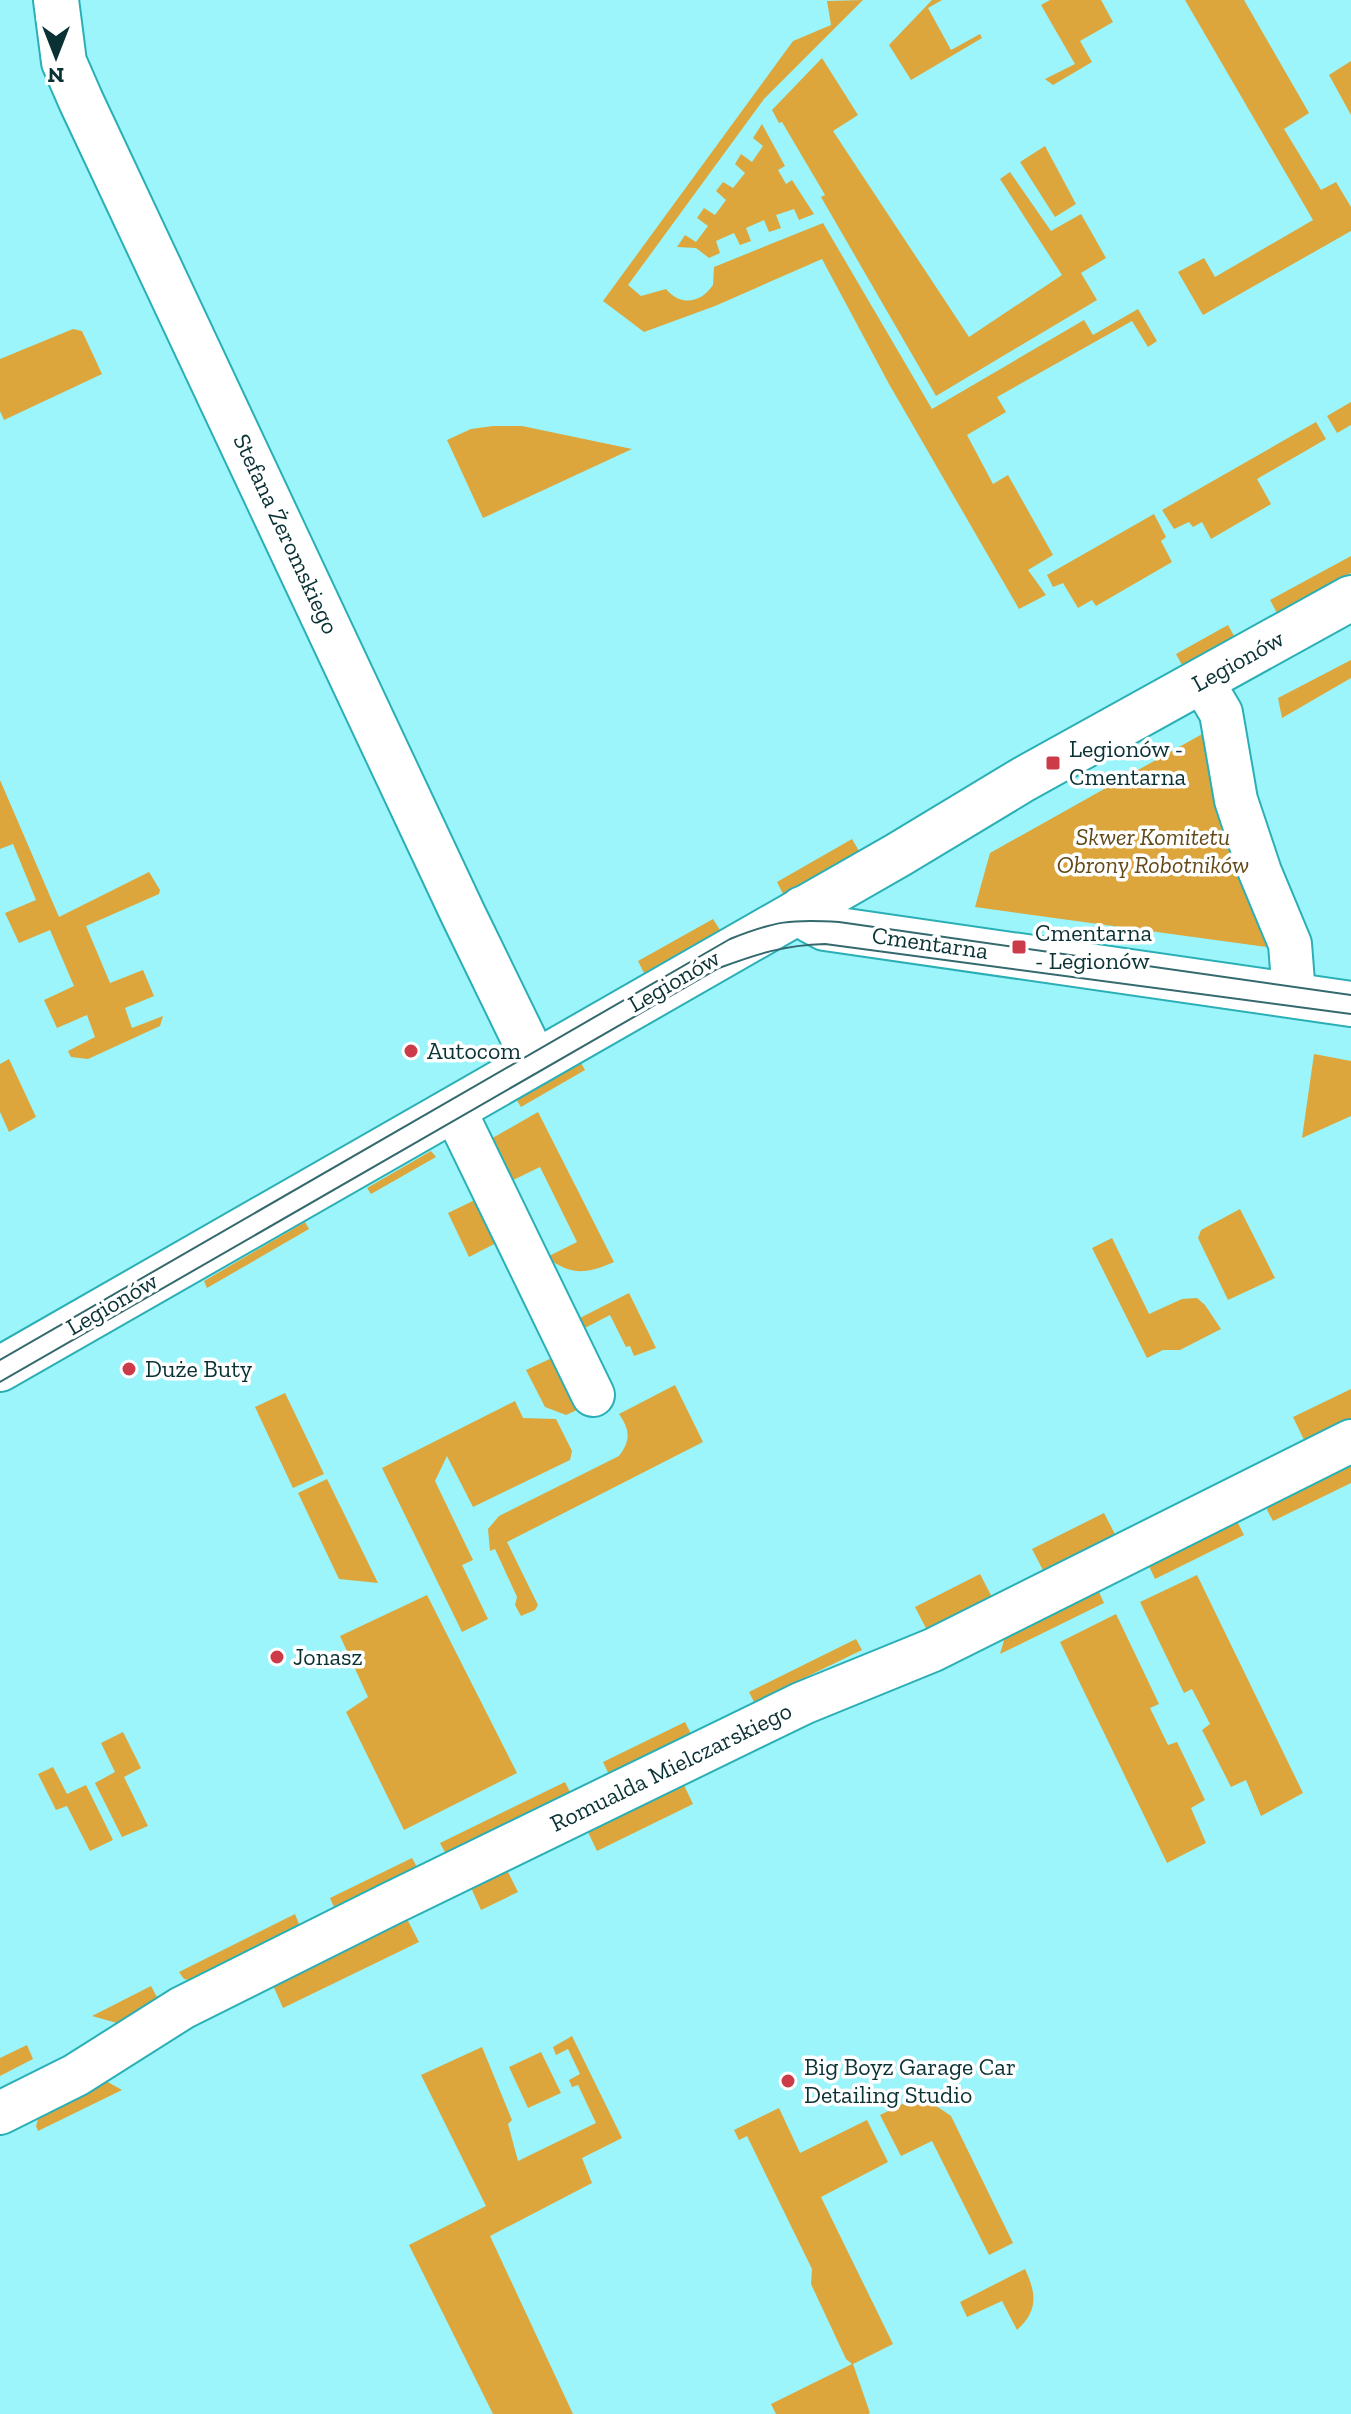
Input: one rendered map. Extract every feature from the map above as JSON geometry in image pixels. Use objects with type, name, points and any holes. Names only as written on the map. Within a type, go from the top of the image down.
[{"type":"street","name":"Stefana Żeromskiego","points":[[56,0],[64,62],[81,101],[535,1062]]},
{"type":"street","name":"Legionów","points":[[0,1369],[1024,779],[1351,598]]},
{"type":"street","points":[[1202,681],[1221,713],[1236,800],[1260,872],[1290,944],[1294,995]]},
{"type":"street","name":"Cmentarna","points":[[802,909],[810,920],[825,928],[1351,1004]]},
{"type":"street","points":[[454,1109],[593,1395]]},
{"type":"street","name":"Romualda Mielczarskiego","points":[[0,2113],[76,2075],[182,2008],[390,1904],[803,1703],[933,1650],[1351,1441]]},
{"type":"green space","points":[[863,0],[764,99],[628,285],[641,296],[666,289],[677,298],[696,299],[713,285],[714,267],[823,223],[932,409],[1084,320],[1093,335],[1138,309],[1157,341],[1148,347],[1132,321],[997,397],[1006,412],[967,435],[993,484],[1008,475],[1053,555],[1028,570],[1046,595],[1019,609],[889,384],[822,259],[715,306],[644,332],[603,301],[793,41],[831,25],[827,1]]},
{"type":"green space","points":[[932,0],[942,0],[928,8],[951,50],[980,34],[982,38],[911,80],[889,45]]},
{"type":"green space","points":[[1050,0],[1101,0],[1113,22],[1080,41],[1092,62],[1053,85],[1045,79],[1075,64],[1041,5]]},
{"type":"green space","points":[[1185,0],[1244,0],[1309,113],[1284,129],[1321,190],[1336,182],[1351,207],[1351,231],[1203,315],[1178,272],[1204,258],[1215,277],[1313,220]]},
{"type":"green space","points":[[822,58],[858,115],[833,131],[969,337],[1062,275],[1000,179],[1010,172],[1051,231],[1081,214],[1106,258],[1081,273],[1097,300],[936,396],[821,197],[825,195],[772,110]]},
{"type":"green space","points":[[1351,61],[1351,115],[1329,75]]},
{"type":"green space","points":[[762,124],[785,166],[778,170],[786,184],[792,180],[814,214],[799,220],[794,209],[776,215],[781,228],[769,232],[764,220],[746,228],[751,241],[740,245],[734,233],[716,241],[720,253],[709,258],[696,248],[677,247],[685,235],[696,242],[708,226],[697,218],[704,208],[715,215],[726,200],[716,191],[723,182],[733,188],[745,173],[735,164],[741,154],[752,162],[763,146],[753,138]]},
{"type":"green space","points":[[1045,146],[1076,204],[1055,217],[1020,162]]},
{"type":"green space","points":[[73,329],[82,331],[102,374],[4,420],[0,411],[0,359]]},
{"type":"green space","points":[[1351,402],[1351,425],[1337,433],[1327,416]]},
{"type":"green space","points":[[1316,422],[1326,439],[1257,479],[1271,504],[1211,539],[1202,522],[1193,527],[1189,522],[1174,529],[1162,510]]},
{"type":"green space","points":[[522,426],[632,449],[483,518],[447,440],[471,429]]},
{"type":"green space","points":[[1154,514],[1166,537],[1161,541],[1172,562],[1096,606],[1092,600],[1078,608],[1063,583],[1053,587],[1047,575]]},
{"type":"green space","points":[[1351,556],[1351,573],[1277,613],[1270,600]]},
{"type":"green space","points":[[1228,625],[1234,636],[1182,665],[1176,654]]},
{"type":"green space","points":[[1351,660],[1351,678],[1282,718],[1278,698]]},
{"type":"green space","name":"Skwer Komitetu Obrony Robotników","points":[[1204,733],[1273,948],[975,907],[990,853]]},
{"type":"green space","points":[[0,780],[59,917],[149,872],[160,890],[159,894],[86,926],[110,983],[143,970],[154,996],[125,1008],[132,1028],[163,1016],[160,1026],[88,1059],[71,1057],[68,1051],[95,1037],[87,1015],[57,1028],[44,1000],[74,986],[50,930],[19,943],[5,913],[36,900],[13,844],[0,849]]},
{"type":"green space","points":[[852,839],[859,851],[783,894],[777,882]]},
{"type":"green space","points":[[713,919],[720,930],[644,973],[638,961]]},
{"type":"green space","points":[[1314,1054],[1351,1061],[1351,1116],[1302,1138]]},
{"type":"green space","points":[[9,1059],[36,1117],[9,1132],[0,1112],[0,1064]]},
{"type":"green space","points":[[581,1063],[585,1070],[521,1107],[516,1099]]},
{"type":"green space","points":[[538,1112],[614,1262],[579,1271],[563,1267],[547,1257],[577,1242],[540,1167],[509,1182],[489,1140]]},
{"type":"green space","points":[[431,1151],[436,1157],[371,1194],[367,1188]]},
{"type":"green space","points":[[479,1198],[500,1241],[469,1257],[448,1213]]},
{"type":"green space","points":[[1240,1209],[1275,1278],[1228,1300],[1198,1238],[1201,1230]]},
{"type":"green space","points":[[305,1222],[309,1229],[207,1288],[204,1281]]},
{"type":"green space","points":[[1112,1238],[1149,1314],[1182,1299],[1197,1298],[1221,1329],[1180,1350],[1163,1350],[1147,1358],[1092,1248]]},
{"type":"green space","points":[[629,1293],[656,1348],[634,1356],[610,1315],[579,1331],[574,1321]]},
{"type":"green space","points":[[556,1356],[578,1401],[577,1410],[566,1415],[545,1407],[526,1370]]},
{"type":"green space","points":[[675,1385],[703,1442],[507,1542],[538,1605],[535,1610],[521,1616],[515,1605],[517,1597],[495,1549],[490,1551],[488,1529],[499,1516],[619,1456],[628,1435],[619,1414]]},
{"type":"green space","points":[[1351,1389],[1351,1424],[1305,1442],[1293,1417]]},
{"type":"green space","points":[[285,1393],[324,1474],[293,1488],[255,1407]]},
{"type":"green space","points":[[515,1401],[523,1418],[556,1419],[572,1451],[570,1460],[473,1507],[447,1456],[435,1481],[473,1560],[462,1565],[488,1619],[462,1632],[382,1468]]},
{"type":"green space","points":[[1351,1462],[1351,1483],[1273,1521],[1267,1510],[1269,1504]]},
{"type":"green space","points":[[327,1479],[378,1583],[339,1579],[298,1493]]},
{"type":"green space","points":[[1104,1513],[1117,1538],[1045,1574],[1032,1549]]},
{"type":"green space","points":[[1230,1522],[1238,1523],[1244,1535],[1155,1579],[1148,1564]]},
{"type":"green space","points":[[980,1574],[993,1599],[928,1632],[915,1607]]},
{"type":"green space","points":[[1197,1575],[1303,1793],[1261,1816],[1246,1780],[1231,1787],[1202,1730],[1210,1724],[1192,1689],[1184,1693],[1140,1602]]},
{"type":"green space","points":[[1094,1581],[1104,1603],[1000,1654],[1009,1623]]},
{"type":"green space","points":[[427,1595],[517,1773],[404,1830],[346,1712],[368,1697],[340,1636]]},
{"type":"green space","points":[[1116,1614],[1159,1704],[1150,1708],[1168,1745],[1177,1742],[1205,1800],[1191,1808],[1206,1843],[1167,1863],[1060,1642]]},
{"type":"green space","points":[[856,1639],[862,1650],[754,1702],[749,1692]]},
{"type":"green space","points":[[685,1722],[693,1738],[611,1779],[603,1762]]},
{"type":"green space","points":[[123,1732],[141,1768],[124,1777],[148,1826],[122,1837],[95,1783],[115,1772],[101,1743]]},
{"type":"green space","points":[[53,1767],[67,1794],[86,1785],[113,1840],[90,1851],[67,1806],[56,1810],[38,1774]]},
{"type":"green space","points":[[681,1779],[693,1804],[597,1851],[585,1826]]},
{"type":"green space","points":[[565,1782],[571,1794],[446,1854],[440,1843]]},
{"type":"green space","points":[[412,1858],[418,1869],[344,1913],[334,1907],[330,1898]]},
{"type":"green space","points":[[504,1864],[518,1892],[481,1910],[468,1881]]},
{"type":"green space","points":[[295,1914],[299,1924],[295,1933],[190,1980],[184,1979],[179,1972]]},
{"type":"green space","points":[[406,1917],[419,1942],[283,2008],[272,1983]]},
{"type":"green space","points":[[151,1986],[158,1999],[124,2025],[92,2016]]},
{"type":"green space","points":[[572,2036],[622,2138],[582,2158],[592,2183],[490,2236],[573,2414],[493,2414],[409,2245],[486,2206],[421,2075],[482,2047],[512,2120],[508,2124],[518,2161],[596,2123],[578,2085],[572,2087],[569,2080],[580,2074],[568,2049],[556,2055],[553,2047]]},
{"type":"green space","points":[[27,2045],[33,2059],[0,2076],[0,2058]]},
{"type":"green space","points":[[541,2052],[561,2093],[528,2108],[509,2067]]},
{"type":"green space","points":[[106,2081],[122,2090],[38,2131],[36,2126],[42,2106],[91,2083]]},
{"type":"green space","points":[[909,2101],[932,2103],[951,2116],[1013,2243],[989,2255],[932,2141],[901,2156],[880,2115]]},
{"type":"green space","points":[[779,2108],[800,2153],[867,2120],[888,2162],[821,2197],[893,2344],[853,2364],[868,2414],[776,2414],[771,2404],[852,2364],[846,2359],[811,2284],[812,2269],[747,2136],[739,2140],[734,2130]]},
{"type":"green space","points":[[1025,2269],[1033,2301],[1029,2315],[1017,2330],[1002,2301],[967,2317],[960,2302]]},
{"type":"tram line","points":[[0,1360],[730,939],[759,928],[795,921],[839,922],[1351,995]]},
{"type":"tram line","points":[[0,1382],[719,968],[771,951],[825,944],[1351,1014]]},
{"type":"place","name":"Legionów - Cmentarna","points":[[1053,763]]},
{"type":"place","name":"Cmentarna - Legionów","points":[[1019,947]]},
{"type":"place","name":"Autocom","points":[[411,1051]]},
{"type":"place","name":"Duże Buty","points":[[129,1369]]},
{"type":"place","name":"Jonasz","points":[[277,1657]]},
{"type":"place","name":"Big Boyz Garage Car Detailing Studio","points":[[788,2081]]}]
